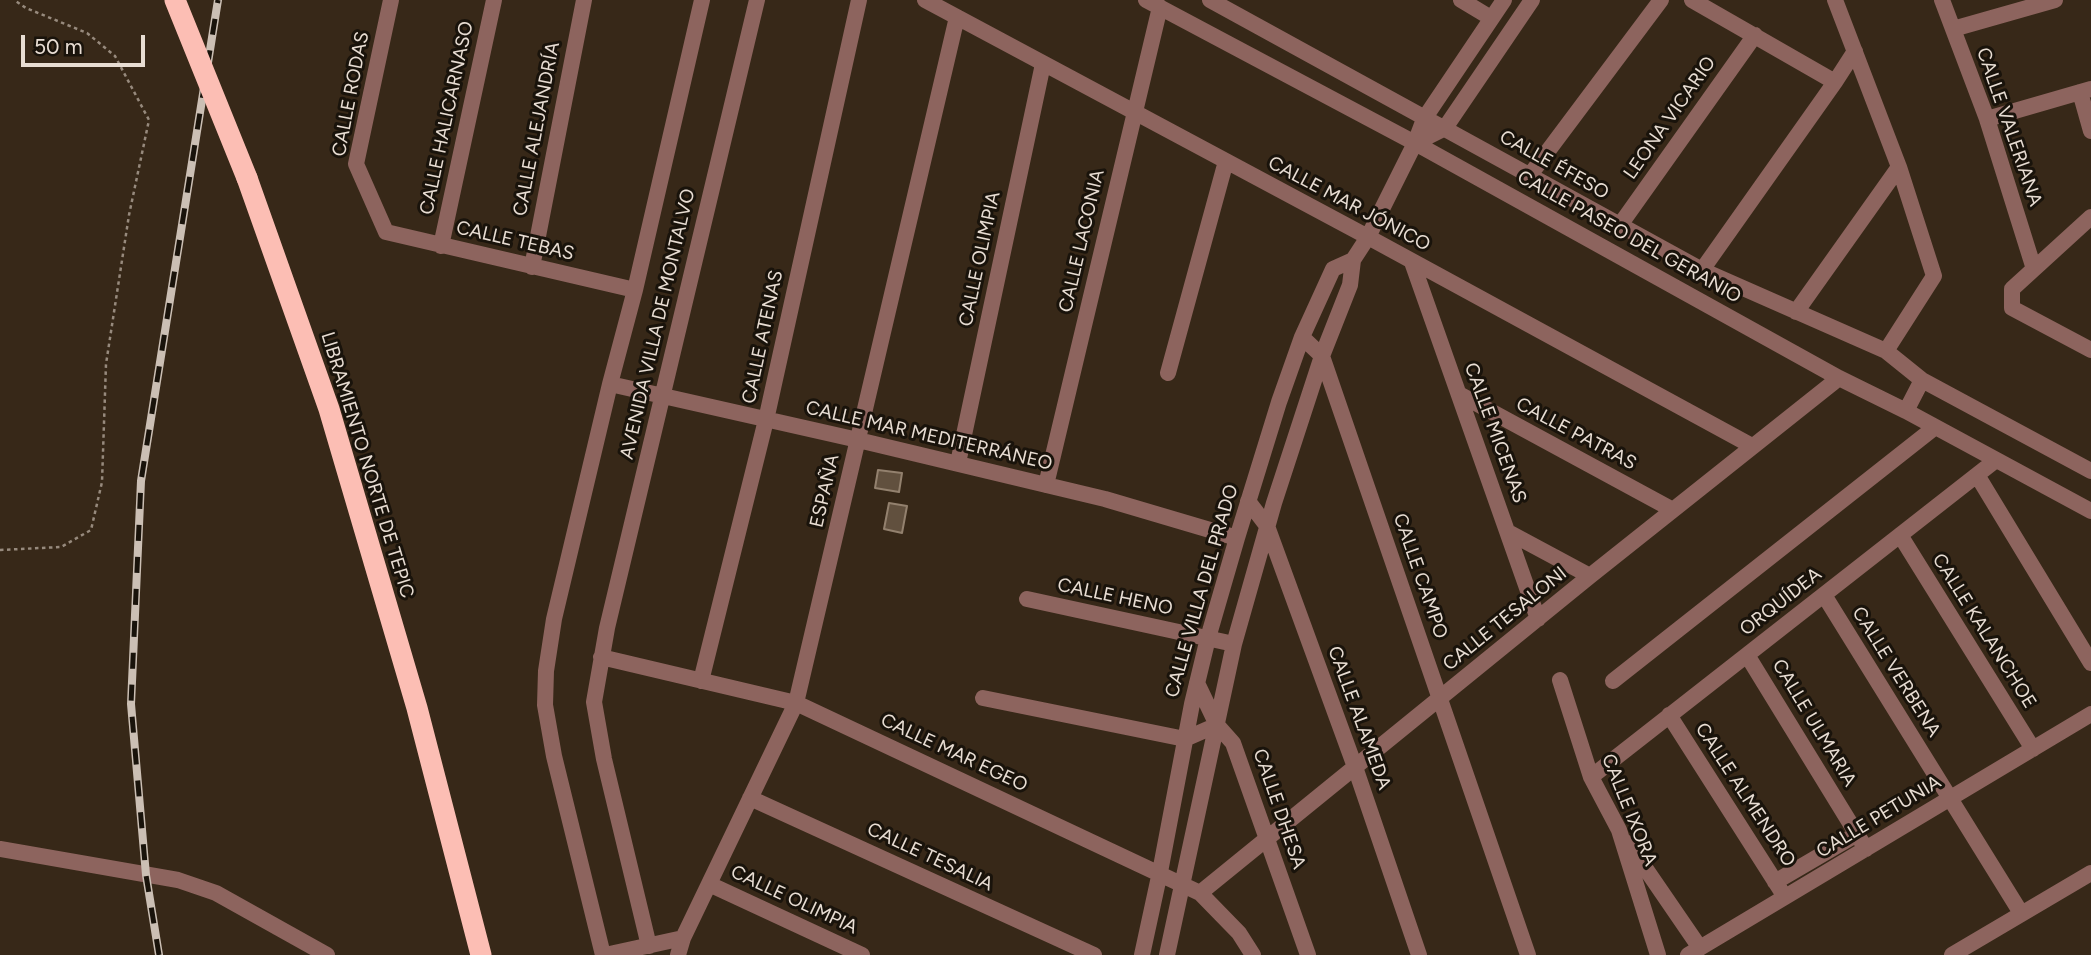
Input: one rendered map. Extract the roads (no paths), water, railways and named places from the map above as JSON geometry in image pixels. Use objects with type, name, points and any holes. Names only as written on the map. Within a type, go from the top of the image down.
[{"type":"highway","name":"LIBRAMIENTO NORTE DE TEPIC","points":[[175,0],[247,178],[328,409],[417,708],[481,955]]},
{"type":"street","name":"CALLE RODAS","points":[[386,232],[356,164],[391,0]]},
{"type":"street","name":"CALLE HALICARNASO","points":[[441,246],[494,0]]},
{"type":"street","name":"CALLE ALEJANDRÍA","points":[[532,267],[584,0]]},
{"type":"street","name":"AVENIDA VILLA DE MONTALVO","points":[[604,955],[554,756],[545,705],[546,671],[554,619],[635,290],[702,0]]},
{"type":"street","name":"AVENIDA VILLA DE MONTALVO","points":[[649,946],[604,759],[594,702],[601,657],[757,0]]},
{"type":"street","name":"CALLE ATENAS","points":[[701,681],[766,420],[859,0]]},
{"type":"street","name":"CALLE MAR JÓNICO","points":[[925,0],[1752,446]]},
{"type":"street","name":"CALLE ÉFESO","points":[[1210,0],[1702,270],[1886,351]]},
{"type":"street","points":[[1461,0],[1492,18]]},
{"type":"street","name":"CALLE VILLA DEL PRADO","points":[[1167,955],[1234,644],[1267,526],[1322,356],[1350,285],[1353,260],[1368,237],[1415,143],[1424,119],[1504,0]]},
{"type":"street","points":[[1415,143],[1445,128],[1532,0]]},
{"type":"street","points":[[1530,175],[1661,0]]},
{"type":"street","points":[[1692,0],[1835,82]]},
{"type":"street","points":[[1835,0],[1899,167],[1934,276],[1886,351],[1922,380],[2091,471]]},
{"type":"street","name":"CALLE VALERIANA","points":[[1942,0],[1987,119],[2034,269]]},
{"type":"street","points":[[1953,29],[2055,0]]},
{"type":"street","name":"CALLE LACONIA","points":[[1046,485],[1135,111],[1153,4]]},
{"type":"street","name":"CALLE PASEO DEL GERANIO","points":[[1153,4],[1415,143],[1839,379],[1906,411],[2091,511]]},
{"type":"street","name":"ESPAÑA","points":[[678,955],[683,938],[796,703],[957,17]]},
{"type":"street","name":"LEONA VICARIO","points":[[1620,225],[1755,35]]},
{"type":"street","points":[[1702,270],[1855,51]]},
{"type":"street","name":"CALLE OLIMPIA","points":[[958,463],[1043,64]]},
{"type":"street","points":[[1987,119],[2085,90],[2091,131]]},
{"type":"street","points":[[1168,373],[1226,161]]},
{"type":"street","points":[[1796,312],[1899,167]]},
{"type":"street","points":[[2090,348],[2012,309],[2012,289],[2091,217]]},
{"type":"street","name":"CALLE TEBAS","points":[[386,232],[635,290]]},
{"type":"street","name":"CALLE VILLA DEL PRADO","points":[[1142,955],[1208,638],[1248,501],[1302,337],[1333,269],[1353,260]]},
{"type":"street","name":"CALLE MICENAS","points":[[1412,262],[1538,619]]},
{"type":"street","name":"CALLE CAMPO","points":[[1302,337],[1322,356],[1528,955]]},
{"type":"street","name":"CALLE TESALONI","points":[[1200,892],[1590,576],[1839,379]]},
{"type":"street","points":[[1906,411],[1922,380]]},
{"type":"street","name":"CALLE MAR MEDITERRÁNEO","points":[[610,384],[1105,499],[1237,538]]},
{"type":"street","name":"CALLE PATRAS","points":[[1459,394],[1673,510]]},
{"type":"street","points":[[1613,681],[1934,428]]},
{"type":"street","name":"ORQUÍDEA","points":[[1591,776],[1996,460]]},
{"type":"street","points":[[1977,475],[2091,663]]},
{"type":"street","name":"CALLE ALAMEDA","points":[[1248,501],[1267,526],[1355,767],[1419,955]]},
{"type":"street","points":[[1508,532],[1590,576]]},
{"type":"street","name":"CALLE KALANCHOE","points":[[1900,535],[2032,749]]},
{"type":"street","name":"CALLE VERBENA","points":[[1824,595],[2021,913]]},
{"type":"street","name":"CALLE HENO","points":[[1027,599],[1234,644]]},
{"type":"street","name":"CALLE ULMARIA","points":[[1747,654],[1866,849]]},
{"type":"street","name":"CALLE MAR EGEO","points":[[601,657],[796,703],[1200,892],[1239,933],[1253,955]]},
{"type":"street","name":"CALLE IXORA","points":[[1560,680],[1591,776],[1619,830],[1658,955]]},
{"type":"street","name":"CALLE DHESA","points":[[1198,683],[1217,726],[1233,743],[1308,955]]},
{"type":"street","points":[[983,698],[1185,739],[1217,726]]},
{"type":"street","name":"CALLE PETUNIA","points":[[1694,951],[2091,714]]},
{"type":"street","name":"CALLE ALMENDRO","points":[[1669,715],[1785,897]]},
{"type":"street","name":"CALLE TESALIA","points":[[750,798],[1094,955]]},
{"type":"street","points":[[1619,830],[1694,951]]},
{"type":"street","points":[[1775,882],[1857,834]]},
{"type":"street","points":[[0,849],[178,880],[216,893],[327,955]]},
{"type":"street","points":[[1952,955],[2091,873]]},
{"type":"street","name":"CALLE OLIMPIA","points":[[709,884],[862,955]]},
{"type":"street","points":[[604,955],[683,938]]},
{"type":"railway","points":[[159,955],[146,875],[131,704],[141,481],[218,0]]}]
